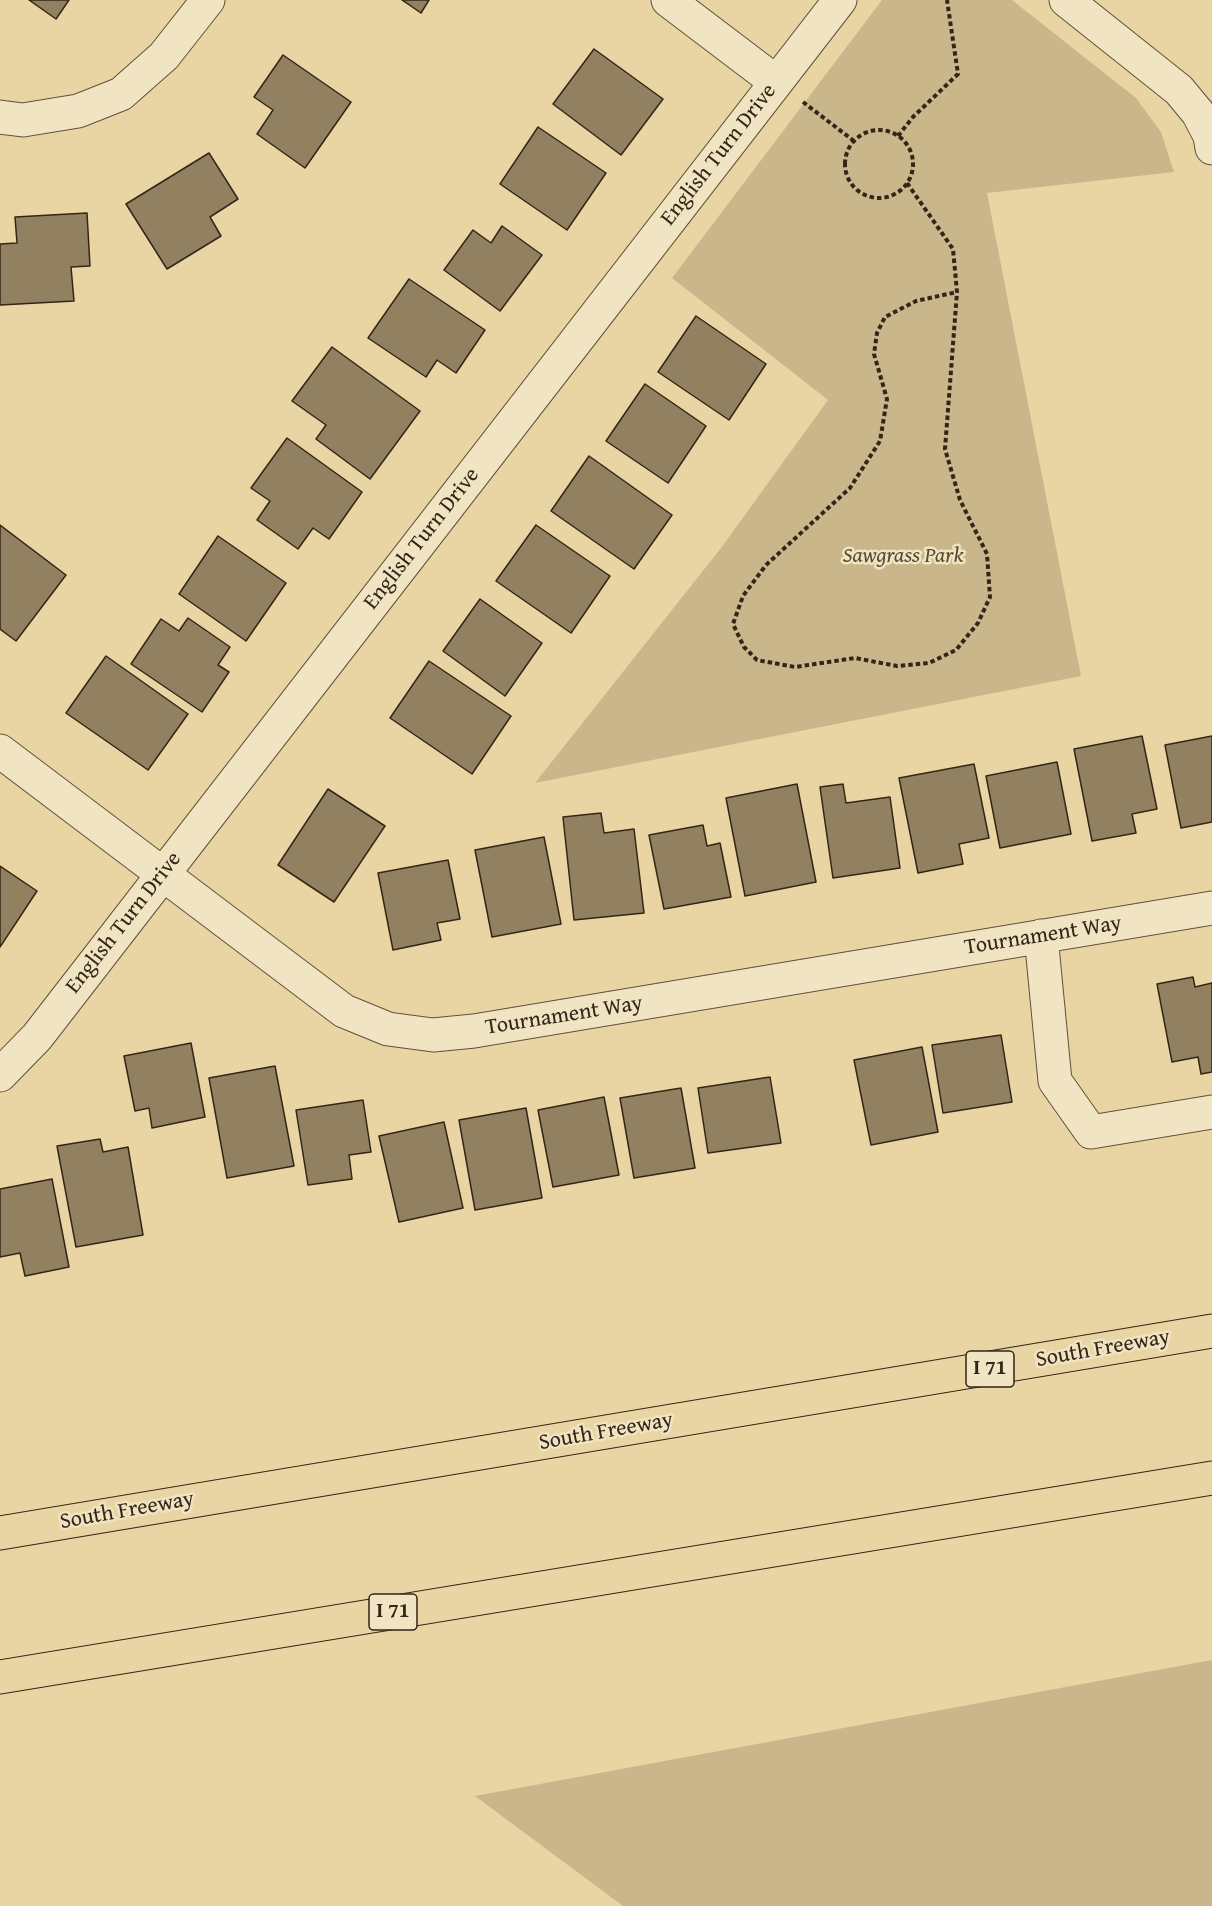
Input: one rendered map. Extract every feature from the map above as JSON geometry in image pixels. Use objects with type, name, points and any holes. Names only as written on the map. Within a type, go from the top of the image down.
[{"type":"highway","name":"South Freeway","points":[[0,1533],[1212,1331]]},
{"type":"highway","name":"I 71","points":[[0,1677],[1212,1478]]},
{"type":"street","points":[[0,117],[23,120],[78,111],[121,94],[164,56],[208,0]]},
{"type":"street","points":[[668,0],[776,82]]},
{"type":"street","name":"English Turn Drive","points":[[0,1075],[37,1037],[840,0]]},
{"type":"street","points":[[1066,0],[1179,90],[1198,113],[1210,136],[1212,148]]},
{"type":"street","name":"Tournament Way","points":[[0,751],[344,1011],[388,1029],[433,1035],[474,1031],[1212,908]]},
{"type":"street","points":[[1041,936],[1055,1082],[1091,1132],[1212,1112]]},
{"type":"path","points":[[898,136],[913,117],[958,74],[947,0]]},
{"type":"path","points":[[776,82],[854,141]]},
{"type":"path","points":[[870,131],[890,132],[898,136],[906,143],[913,163],[907,183],[889,196],[868,196],[858,191],[850,182],[845,161],[854,141],[870,131]]},
{"type":"path","points":[[907,183],[953,249],[957,292],[945,449],[960,500],[987,554],[990,597],[978,623],[956,650],[928,663],[897,666],[855,658],[795,667],[757,660],[744,647],[732,624],[743,596],[766,565],[805,526],[850,488],[880,441],[887,399],[874,354],[877,333],[885,317],[916,301],[957,292]]},
{"type":"green space","name":"Sawgrass Park","points":[[882,0],[1012,0],[1136,98],[1161,132],[1174,172],[987,193],[1081,676],[535,783],[721,548],[828,400],[672,278]]},
{"type":"green space","points":[[1212,1660],[1212,1906],[623,1906],[475,1796]]},
{"type":"building","points":[[29,0],[69,0],[56,19]]},
{"type":"building","points":[[402,0],[429,0],[421,13]]},
{"type":"building","points":[[594,49],[663,99],[621,155],[553,104]]},
{"type":"building","points":[[283,55],[351,102],[305,168],[257,134],[273,110],[254,97]]},
{"type":"building","points":[[538,127],[606,173],[567,230],[500,184]]},
{"type":"building","points":[[209,153],[238,199],[210,217],[221,236],[167,269],[126,204]]},
{"type":"building","points":[[87,213],[90,266],[71,267],[74,301],[0,305],[0,244],[17,243],[15,217]]},
{"type":"building","points":[[502,226],[542,255],[500,311],[444,270],[473,230],[491,243]]},
{"type":"building","points":[[409,279],[485,330],[456,373],[437,360],[426,377],[368,338]]},
{"type":"building","points":[[696,316],[766,364],[729,420],[658,372]]},
{"type":"building","points":[[332,347],[420,411],[370,479],[316,439],[326,425],[292,401]]},
{"type":"building","points":[[645,384],[706,426],[668,483],[606,441]]},
{"type":"building","points":[[287,438],[362,492],[329,539],[313,528],[298,549],[257,520],[270,501],[251,488]]},
{"type":"building","points":[[589,456],[672,515],[634,569],[551,511]]},
{"type":"building","points":[[0,525],[66,575],[16,641],[0,629]]},
{"type":"building","points":[[536,525],[610,576],[571,633],[496,581]]},
{"type":"building","points":[[218,536],[286,583],[246,641],[179,594]]},
{"type":"building","points":[[480,599],[542,643],[505,696],[443,651]]},
{"type":"building","points":[[188,618],[230,647],[218,665],[229,672],[202,712],[131,664],[161,619],[179,631]]},
{"type":"building","points":[[106,656],[188,714],[148,770],[66,713]]},
{"type":"building","points":[[429,661],[511,716],[472,774],[390,718]]},
{"type":"building","points":[[1142,736],[1157,809],[1132,814],[1136,833],[1092,841],[1074,749]]},
{"type":"building","points":[[1212,736],[1212,822],[1181,828],[1165,745]]},
{"type":"building","points":[[1057,762],[1071,834],[1000,848],[986,776]]},
{"type":"building","points":[[974,764],[989,838],[959,844],[963,864],[918,873],[899,778]]},
{"type":"building","points":[[797,784],[816,882],[745,896],[726,798]]},
{"type":"building","points":[[843,784],[846,803],[890,797],[900,868],[833,878],[820,787]]},
{"type":"building","points":[[328,789],[385,826],[334,902],[278,865]]},
{"type":"building","points":[[601,813],[604,833],[634,829],[644,913],[574,920],[563,817]]},
{"type":"building","points":[[703,825],[707,846],[720,843],[731,897],[664,909],[649,835]]},
{"type":"building","points":[[544,837],[561,924],[492,937],[475,850]]},
{"type":"building","points":[[448,860],[460,919],[437,923],[441,940],[393,950],[378,873]]},
{"type":"building","points":[[0,866],[37,891],[0,947]]},
{"type":"building","points":[[1193,977],[1195,987],[1212,983],[1212,1072],[1201,1074],[1198,1057],[1172,1062],[1157,984]]},
{"type":"building","points":[[1001,1035],[1012,1102],[943,1113],[932,1045]]},
{"type":"building","points":[[191,1043],[205,1117],[152,1128],[149,1108],[135,1111],[124,1056]]},
{"type":"building","points":[[922,1047],[938,1132],[871,1145],[854,1060]]},
{"type":"building","points":[[275,1066],[294,1166],[227,1178],[209,1078]]},
{"type":"building","points":[[770,1077],[781,1143],[708,1153],[698,1088]]},
{"type":"building","points":[[681,1088],[695,1168],[634,1178],[620,1098]]},
{"type":"building","points":[[604,1097],[619,1175],[553,1187],[538,1110]]},
{"type":"building","points":[[363,1100],[371,1152],[349,1155],[352,1179],[308,1185],[296,1110]]},
{"type":"building","points":[[526,1108],[542,1198],[475,1210],[459,1120]]},
{"type":"building","points":[[444,1122],[463,1208],[399,1222],[379,1136]]},
{"type":"building","points":[[100,1139],[103,1152],[128,1147],[143,1235],[76,1247],[57,1146]]},
{"type":"building","points":[[52,1179],[69,1267],[25,1276],[20,1253],[0,1257],[0,1189]]}]
